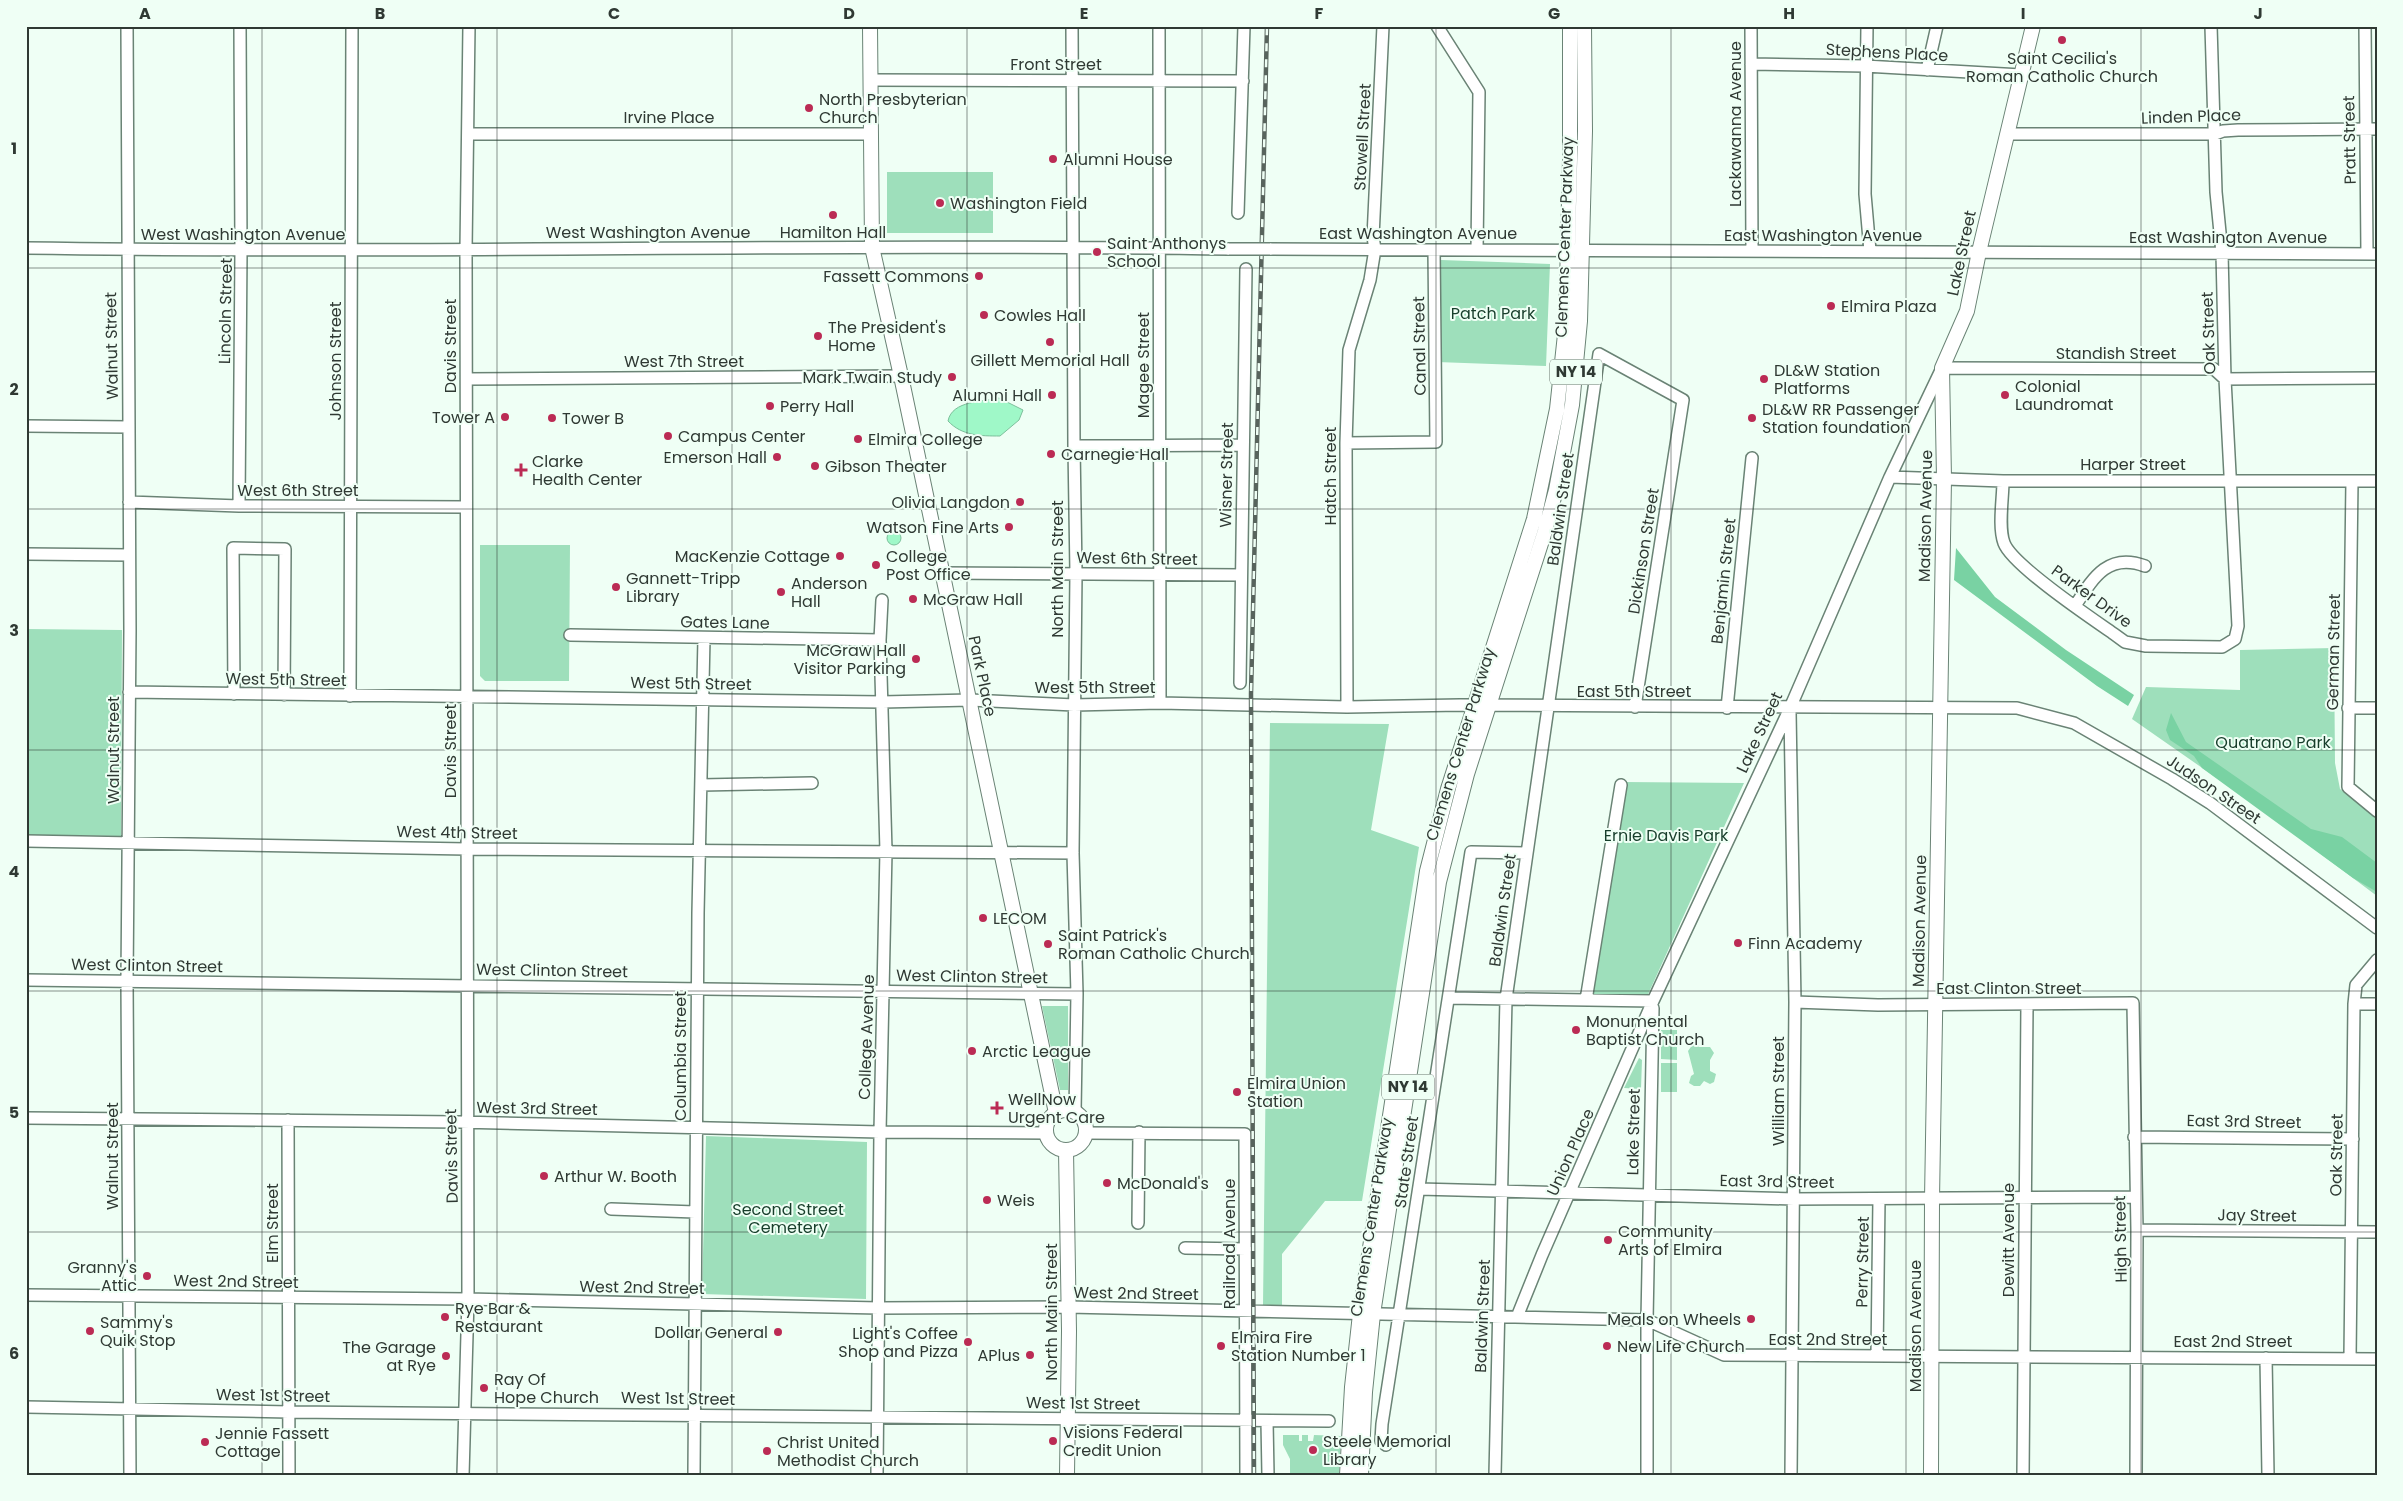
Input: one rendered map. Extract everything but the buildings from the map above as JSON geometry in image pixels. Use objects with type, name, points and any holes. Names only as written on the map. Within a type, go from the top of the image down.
[{"type":"main road","points":[[870,26],[872,247]]},
{"type":"main road","name":"Clemens Center Parkway","points":[[1347,1475],[1352,1387],[1439,882],[1455,813],[1533,571],[1560,471],[1572,405],[1578,351],[1570,26]]},
{"type":"main road","name":"Clemens Center Parkway","points":[[1361,1475],[1366,1314],[1427,871],[1448,789],[1532,528],[1547,463],[1565,347],[1575,250],[1584,26]]},
{"type":"main road","name":"Lake Street","points":[[1942,368],[1967,310],[2033,26]]},
{"type":"main road","name":"Park Place","points":[[872,247],[970,700],[1056,1113]]},
{"type":"main road","name":"Madison Avenue","points":[[1931,1475],[1933,1356],[1932,1199],[1944,479],[1942,368]]},
{"type":"main road","points":[[1065,1110],[1075,1112],[1084,1123],[1086,1132],[1079,1145],[1066,1150],[1053,1145],[1046,1133],[1049,1120],[1056,1113],[1065,1110]]},
{"type":"main road","name":"North Main Street","points":[[1066,1150],[1068,1307],[1067,1475]]},
{"type":"street","name":"Walnut Street","points":[[127,26],[126,250],[130,692],[127,980],[130,1475]]},
{"type":"street","name":"Lincoln Street","points":[[239,506],[242,250],[240,26]]},
{"type":"street","name":"Johnson Street","points":[[350,696],[352,26]]},
{"type":"street","name":"Davis Street","points":[[463,1475],[468,1299],[466,1122],[466,697],[468,635],[466,249],[469,26]]},
{"type":"street","name":"North Main Street","points":[[1072,26],[1076,573],[1073,852],[1077,994],[1075,1112]]},
{"type":"street","name":"Magee Street","points":[[1159,26],[1160,703]]},
{"type":"street","points":[[1238,213],[1244,26]]},
{"type":"street","name":"Stowell Street","points":[[1375,249],[1373,237],[1383,26]]},
{"type":"street","points":[[1437,26],[1479,92],[1478,250]]},
{"type":"street","name":"Lackawanna Avenue","points":[[1751,26],[1752,251]]},
{"type":"street","points":[[1867,26],[1865,194],[1870,251]]},
{"type":"street","points":[[1927,70],[1938,26]]},
{"type":"street","name":"Oak Street","points":[[2211,26],[2216,192],[2222,253],[2225,379],[2238,626],[2235,639]]},
{"type":"street","name":"Pratt Street","points":[[2365,26],[2371,129],[2372,254]]},
{"type":"street","name":"Stephens Place","points":[[1751,64],[1866,66],[2021,76]]},
{"type":"street","name":"Front Street","points":[[870,80],[1243,81]]},
{"type":"street","name":"Linden Place","points":[[2007,134],[2215,134],[2223,131],[2238,130],[2371,129]]},
{"type":"street","name":"Irvine Place","points":[[469,134],[870,134]]},
{"type":"street","name":"West Washington Avenue","points":[[26,248],[352,251],[872,247],[1160,250],[1270,249]]},
{"type":"street","name":"East Washington Avenue","points":[[1270,249],[2372,254]]},
{"type":"street","name":"Hatch Street","points":[[1347,707],[1346,443],[1349,350],[1370,280],[1375,249]]},
{"type":"street","name":"Canal Street","points":[[1346,443],[1436,442],[1434,250]]},
{"type":"street","name":"Wisner Street","points":[[1240,683],[1246,269]]},
{"type":"street","name":"Dickinson Street","points":[[1599,354],[1683,400],[1635,707]]},
{"type":"street","name":"Baldwin Street","points":[[1495,1475],[1496,1363],[1500,1316],[1506,999],[1599,354]]},
{"type":"street","name":"Standish Street","points":[[1942,368],[2214,369],[2225,379],[2377,378]]},
{"type":"street","name":"Lake Street","points":[[1647,1475],[1647,1320],[1654,1001],[1790,708],[1890,477],[1942,368]]},
{"type":"street","name":"West 7th Street","points":[[467,379],[901,376]]},
{"type":"street","points":[[26,426],[129,427]]},
{"type":"street","points":[[1074,446],[1242,445]]},
{"type":"street","name":"Benjamin Street","points":[[1727,708],[1752,458]]},
{"type":"street","name":"Harper Street","points":[[1890,477],[2003,481],[2377,481]]},
{"type":"street","name":"Parker Drive","points":[[2003,481],[2002,530],[2007,551],[2125,642],[2134,645],[2222,647],[2235,639]]},
{"type":"street","name":"German Street","points":[[2352,481],[2348,787],[2377,811]]},
{"type":"street","name":"West 6th Street","points":[[129,502],[239,506],[466,508]]},
{"type":"street","points":[[234,694],[233,548],[285,549],[284,695]]},
{"type":"street","points":[[26,554],[129,555]]},
{"type":"street","points":[[2076,606],[2090,584],[2110,564],[2131,561],[2145,566]]},
{"type":"street","name":"West 6th Street","points":[[943,573],[1241,575]]},
{"type":"street","name":"College Avenue","points":[[877,1475],[880,1132],[885,990],[886,851],[880,640],[882,600]]},
{"type":"street","name":"Gates Lane","points":[[570,635],[880,640]]},
{"type":"street","name":"Columbia Street","points":[[694,1475],[694,1212],[704,638]]},
{"type":"street","name":"West 5th Street","points":[[130,692],[882,702],[970,700],[1074,705],[1160,703],[1251,705]]},
{"type":"street","name":"East 5th Street","points":[[1251,705],[1347,707],[2017,708]]},
{"type":"street","name":"William Street","points":[[1790,708],[1795,1002],[1791,1475]]},
{"type":"street","name":"Judson Street","points":[[2017,708],[2074,724],[2172,779],[2210,803],[2377,928]]},
{"type":"street","points":[[2348,708],[2377,708]]},
{"type":"street","points":[[701,785],[812,783]]},
{"type":"street","points":[[1586,1000],[1621,785]]},
{"type":"street","name":"West 4th Street","points":[[26,841],[467,849],[1001,853]]},
{"type":"street","points":[[1001,853],[1073,852]]},
{"type":"street","name":"State Street","points":[[1386,1445],[1381,1441],[1382,1424],[1471,852],[1527,853]]},
{"type":"street","name":"Oak Street","points":[[2350,1358],[2354,1004],[2356,986],[2377,960]]},
{"type":"street","name":"West Clinton Street","points":[[26,980],[1077,994]]},
{"type":"street","points":[[1449,998],[1654,1001]]},
{"type":"street","name":"Union Place","points":[[1517,1316],[1654,1001]]},
{"type":"street","name":"East Clinton Street","points":[[1795,1002],[1935,1005],[2133,1004]]},
{"type":"street","name":"Dewitt Avenue","points":[[2023,1475],[2027,1004]]},
{"type":"street","name":"High Street","points":[[2133,1004],[2137,1230],[2136,1475]]},
{"type":"street","points":[[2354,1004],[2377,1004]]},
{"type":"street","name":"West 3rd Street","points":[[26,1118],[466,1122],[880,1132],[1046,1133]]},
{"type":"street","name":"Elm Street","points":[[288,1120],[289,1475]]},
{"type":"street","points":[[1086,1132],[1139,1132],[1138,1223]]},
{"type":"street","name":"Railroad Avenue","points":[[1139,1132],[1245,1134],[1246,1249],[1251,1312],[1246,1420],[1246,1475]]},
{"type":"street","name":"East 3rd Street","points":[[2134,1137],[2353,1139]]},
{"type":"street","name":"East 3rd Street","points":[[1419,1189],[1794,1199],[2135,1197]]},
{"type":"street","name":"Perry Street","points":[[1877,1356],[1879,1199]]},
{"type":"street","points":[[611,1209],[694,1212]]},
{"type":"street","name":"Jay Street","points":[[2137,1230],[2377,1232]]},
{"type":"street","points":[[1185,1248],[1246,1249]]},
{"type":"street","name":"West 2nd Street","points":[[26,1295],[468,1299],[879,1308],[1068,1307],[1251,1312]]},
{"type":"street","name":"East 2nd Street","points":[[1251,1312],[1647,1320],[1724,1355],[2377,1358]]},
{"type":"street","points":[[2266,1358],[2268,1475]]},
{"type":"street","name":"West 1st Street","points":[[26,1407],[289,1412],[695,1414],[1329,1421]]},
{"type":"street","points":[[1267,1421],[1268,1475]]},
{"type":"green space","name":"Washington Field","points":[[887,172],[993,172],[993,233],[887,233]]},
{"type":"green space","name":"Patch Park","points":[[1441,260],[1550,264],[1546,366],[1437,362]]},
{"type":"green space","points":[[480,545],[570,545],[569,681],[485,681],[480,676]]},
{"type":"green space","points":[[26,629],[122,630],[121,836],[26,835]]},
{"type":"green space","name":"Quatrano Park","points":[[2334,648],[2335,763],[2340,789],[2377,817],[2377,896],[2251,802],[2132,719],[2146,687],[2240,690],[2240,650]]},
{"type":"green space","points":[[1270,723],[1389,724],[1371,830],[1419,847],[1362,1201],[1325,1201],[1282,1254],[1282,1305],[1263,1305]]},
{"type":"green space","name":"Ernie Davis Park","points":[[1624,782],[1744,783],[1645,1001],[1586,1000]]},
{"type":"green space","points":[[1042,1006],[1068,1006],[1068,1090],[1060,1090]]},
{"type":"green space","points":[[1661,1030],[1677,1030],[1677,1060],[1661,1059]]},
{"type":"green space","points":[[1693,1044],[1699,1047],[1710,1047],[1714,1053],[1710,1060],[1710,1071],[1716,1074],[1714,1082],[1710,1084],[1704,1081],[1700,1086],[1694,1086],[1689,1083],[1691,1076],[1694,1074],[1688,1051]]},
{"type":"green space","points":[[1639,1058],[1642,1060],[1641,1089],[1624,1088]]},
{"type":"green space","points":[[1661,1063],[1677,1063],[1677,1092],[1661,1092]]},
{"type":"green space","name":"Second Street Cemetery","points":[[706,1136],[867,1142],[866,1299],[702,1294]]},
{"type":"green space","name":"Steele Memorial Library","points":[[1283,1435],[1299,1435],[1299,1441],[1302,1441],[1302,1435],[1308,1435],[1308,1441],[1313,1441],[1314,1435],[1341,1436],[1339,1475],[1290,1475],[1290,1459],[1283,1445]]},
{"type":"shaded area","points":[[999,398],[1023,410],[1019,420],[1000,436],[979,435],[959,430],[948,421],[951,414],[962,406],[977,401]]},
{"type":"shaded area","points":[[894,531],[899,533],[901,538],[899,543],[894,545],[889,543],[887,538],[889,533]]},
{"type":"shaded area","points":[[1956,548],[1995,597],[2066,650],[2134,695],[2128,706],[2097,686],[1954,580]]},
{"type":"shaded area","points":[[2171,713],[2186,742],[2311,829],[2342,837],[2377,863],[2377,892],[2353,878],[2202,768],[2194,756],[2170,740],[2166,730]]},
{"type":"railway","points":[[1254,1475],[1251,694],[1267,26]]},
{"type":"place","name":"Saint Cecilia's Roman Catholic Church","points":[[2062,40]]},
{"type":"place","name":"North Presbyterian Church","points":[[809,108]]},
{"type":"place","name":"Alumni House","points":[[1053,159]]},
{"type":"place","name":"Washington Field","points":[[940,203]]},
{"type":"place","name":"Hamilton Hall","points":[[833,215]]},
{"type":"place","name":"Saint Anthonys School","points":[[1097,252]]},
{"type":"place","name":"Fassett Commons","points":[[979,276]]},
{"type":"place","name":"Elmira Plaza","points":[[1831,306]]},
{"type":"place","name":"Cowles Hall","points":[[984,315]]},
{"type":"place","name":"The President's Home","points":[[818,336]]},
{"type":"place","name":"Gillett Memorial Hall","points":[[1050,342]]},
{"type":"place","name":"Mark Twain Study","points":[[952,377]]},
{"type":"place","name":"DL&W Station Platforms","points":[[1764,379]]},
{"type":"place","name":"Alumni Hall","points":[[1052,395]]},
{"type":"place","name":"Colonial Laundromat","points":[[2005,395]]},
{"type":"place","name":"Perry Hall","points":[[770,406]]},
{"type":"place","name":"Tower A","points":[[505,417]]},
{"type":"place","name":"Tower B","points":[[552,418]]},
{"type":"place","name":"DL&W RR Passenger Station foundation","points":[[1752,418]]},
{"type":"place","name":"Campus Center","points":[[668,436]]},
{"type":"place","name":"Elmira College","points":[[858,439]]},
{"type":"place","name":"Carnegie Hall","points":[[1051,454]]},
{"type":"place","name":"Emerson Hall","points":[[777,457]]},
{"type":"place","name":"Gibson Theater","points":[[815,466]]},
{"type":"place","name":"Clarke Health Center","points":[[521,470]]},
{"type":"place","name":"Olivia Langdon","points":[[1020,502]]},
{"type":"place","name":"Watson Fine Arts","points":[[1009,527]]},
{"type":"place","name":"MacKenzie Cottage","points":[[840,556]]},
{"type":"place","name":"College Post Office","points":[[876,565]]},
{"type":"place","name":"Gannett-Tripp Library","points":[[616,587]]},
{"type":"place","name":"Anderson Hall","points":[[781,592]]},
{"type":"place","name":"McGraw Hall","points":[[913,599]]},
{"type":"place","name":"McGraw Hall Visitor Parking","points":[[916,659]]},
{"type":"place","name":"LECOM","points":[[983,918]]},
{"type":"place","name":"Finn Academy","points":[[1738,943]]},
{"type":"place","name":"Saint Patrick's Roman Catholic Church","points":[[1048,944]]},
{"type":"place","name":"Monumental Baptist Church","points":[[1576,1030]]},
{"type":"place","name":"Arctic League","points":[[972,1051]]},
{"type":"place","name":"Elmira Union Station","points":[[1237,1092]]},
{"type":"place","name":"WellNow Urgent Care","points":[[997,1108]]},
{"type":"place","name":"Arthur W. Booth","points":[[544,1176]]},
{"type":"place","name":"McDonald's","points":[[1107,1183]]},
{"type":"place","name":"Weis","points":[[987,1200]]},
{"type":"place","name":"Community Arts of Elmira","points":[[1608,1240]]},
{"type":"place","name":"Granny's Attic","points":[[147,1276]]},
{"type":"place","name":"Rye Bar & Restaurant","points":[[445,1317]]},
{"type":"place","name":"Meals on Wheels","points":[[1751,1319]]},
{"type":"place","name":"Sammy's Quik Stop","points":[[90,1331]]},
{"type":"place","name":"Dollar General","points":[[778,1332]]},
{"type":"place","name":"Light's Coffee Shop and Pizza","points":[[968,1342]]},
{"type":"place","name":"Elmira Fire Station Number 1","points":[[1221,1346]]},
{"type":"place","name":"New Life Church","points":[[1607,1346]]},
{"type":"place","name":"APlus","points":[[1030,1355]]},
{"type":"place","name":"The Garage at Rye","points":[[446,1356]]},
{"type":"place","name":"Ray Of Hope Church","points":[[484,1388]]},
{"type":"place","name":"Visions Federal Credit Union","points":[[1053,1441]]},
{"type":"place","name":"Jennie Fassett Cottage","points":[[205,1442]]},
{"type":"place","name":"Steele Memorial Library","points":[[1313,1450]]},
{"type":"place","name":"Christ United Methodist Church","points":[[767,1451]]}]
